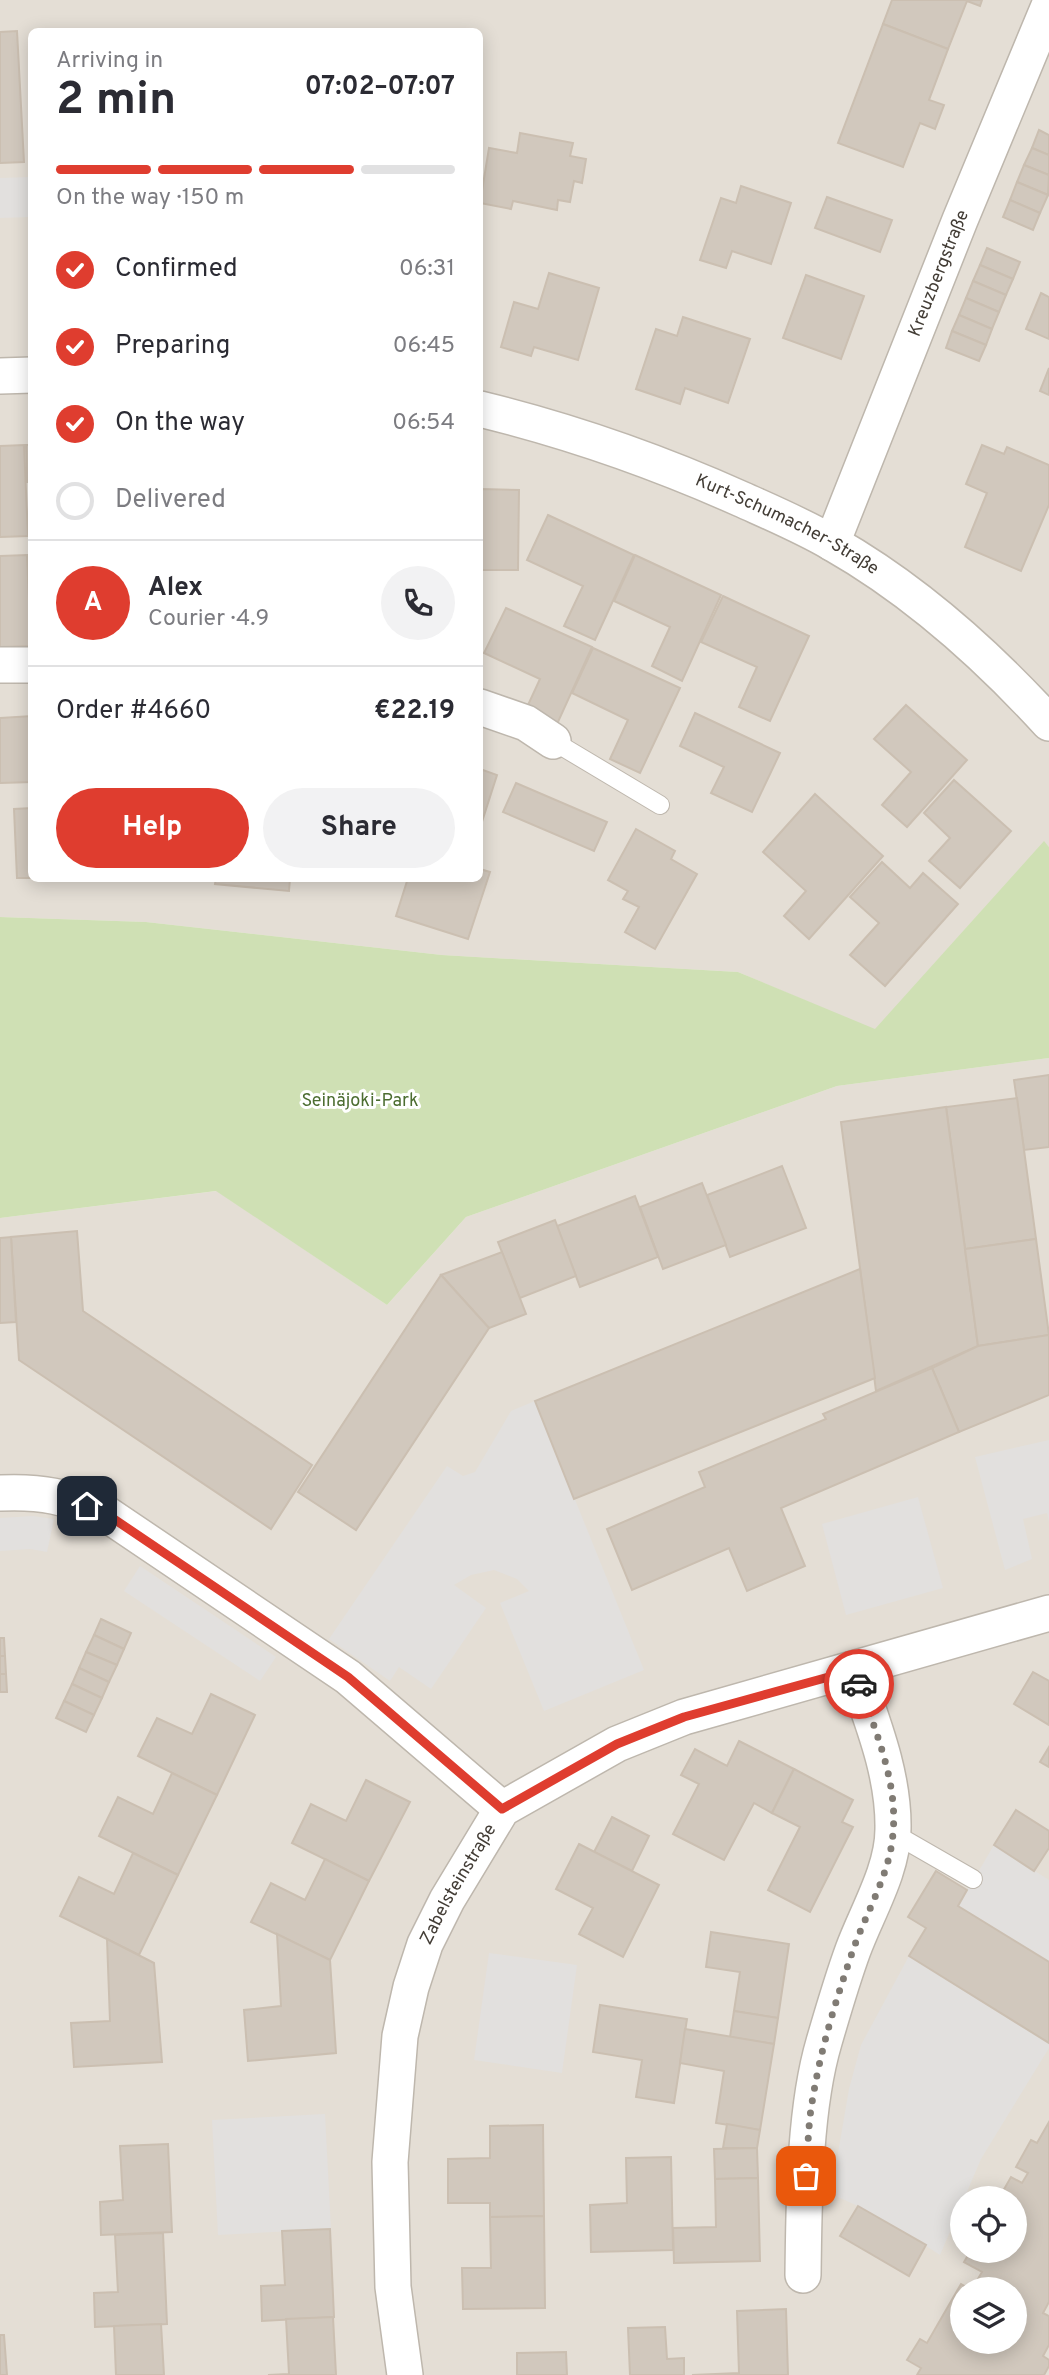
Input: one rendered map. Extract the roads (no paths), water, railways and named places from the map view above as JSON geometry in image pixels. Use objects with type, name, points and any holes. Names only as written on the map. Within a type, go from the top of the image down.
[{"type":"street","name":"Kreuzbergstraße","points":[[832,543],[960,220],[1049,6]]},
{"type":"street","points":[[0,376],[28,375]]},
{"type":"street","name":"Kurt-Schumacher-Straße","points":[[483,410],[590,439],[659,463],[772,512],[832,543],[911,595],[971,646],[1049,723]]},
{"type":"street","points":[[0,665],[28,665]]},
{"type":"street","points":[[483,708],[526,723],[553,741]]},
{"type":"street","points":[[0,1493],[29,1492],[67,1498],[105,1513],[348,1677],[502,1809]]},
{"type":"street","name":"Zabelsteinstraße","points":[[405,2375],[393,2287],[390,2162],[400,2036],[411,1987],[425,1944],[446,1900],[502,1809],[617,1744],[673,1721],[1049,1613]]},
{"type":"street","points":[[803,2275],[812,2099],[823,2046],[852,1952],[887,1863],[893,1833],[893,1797],[877,1736],[854,1670]]},
{"type":"lane","points":[[553,741],[660,805]]},
{"type":"lane","points":[[893,1833],[973,1879]]},
{"type":"park label","name":"Seinäjoki-Park","points":[[360,1101]]}]
